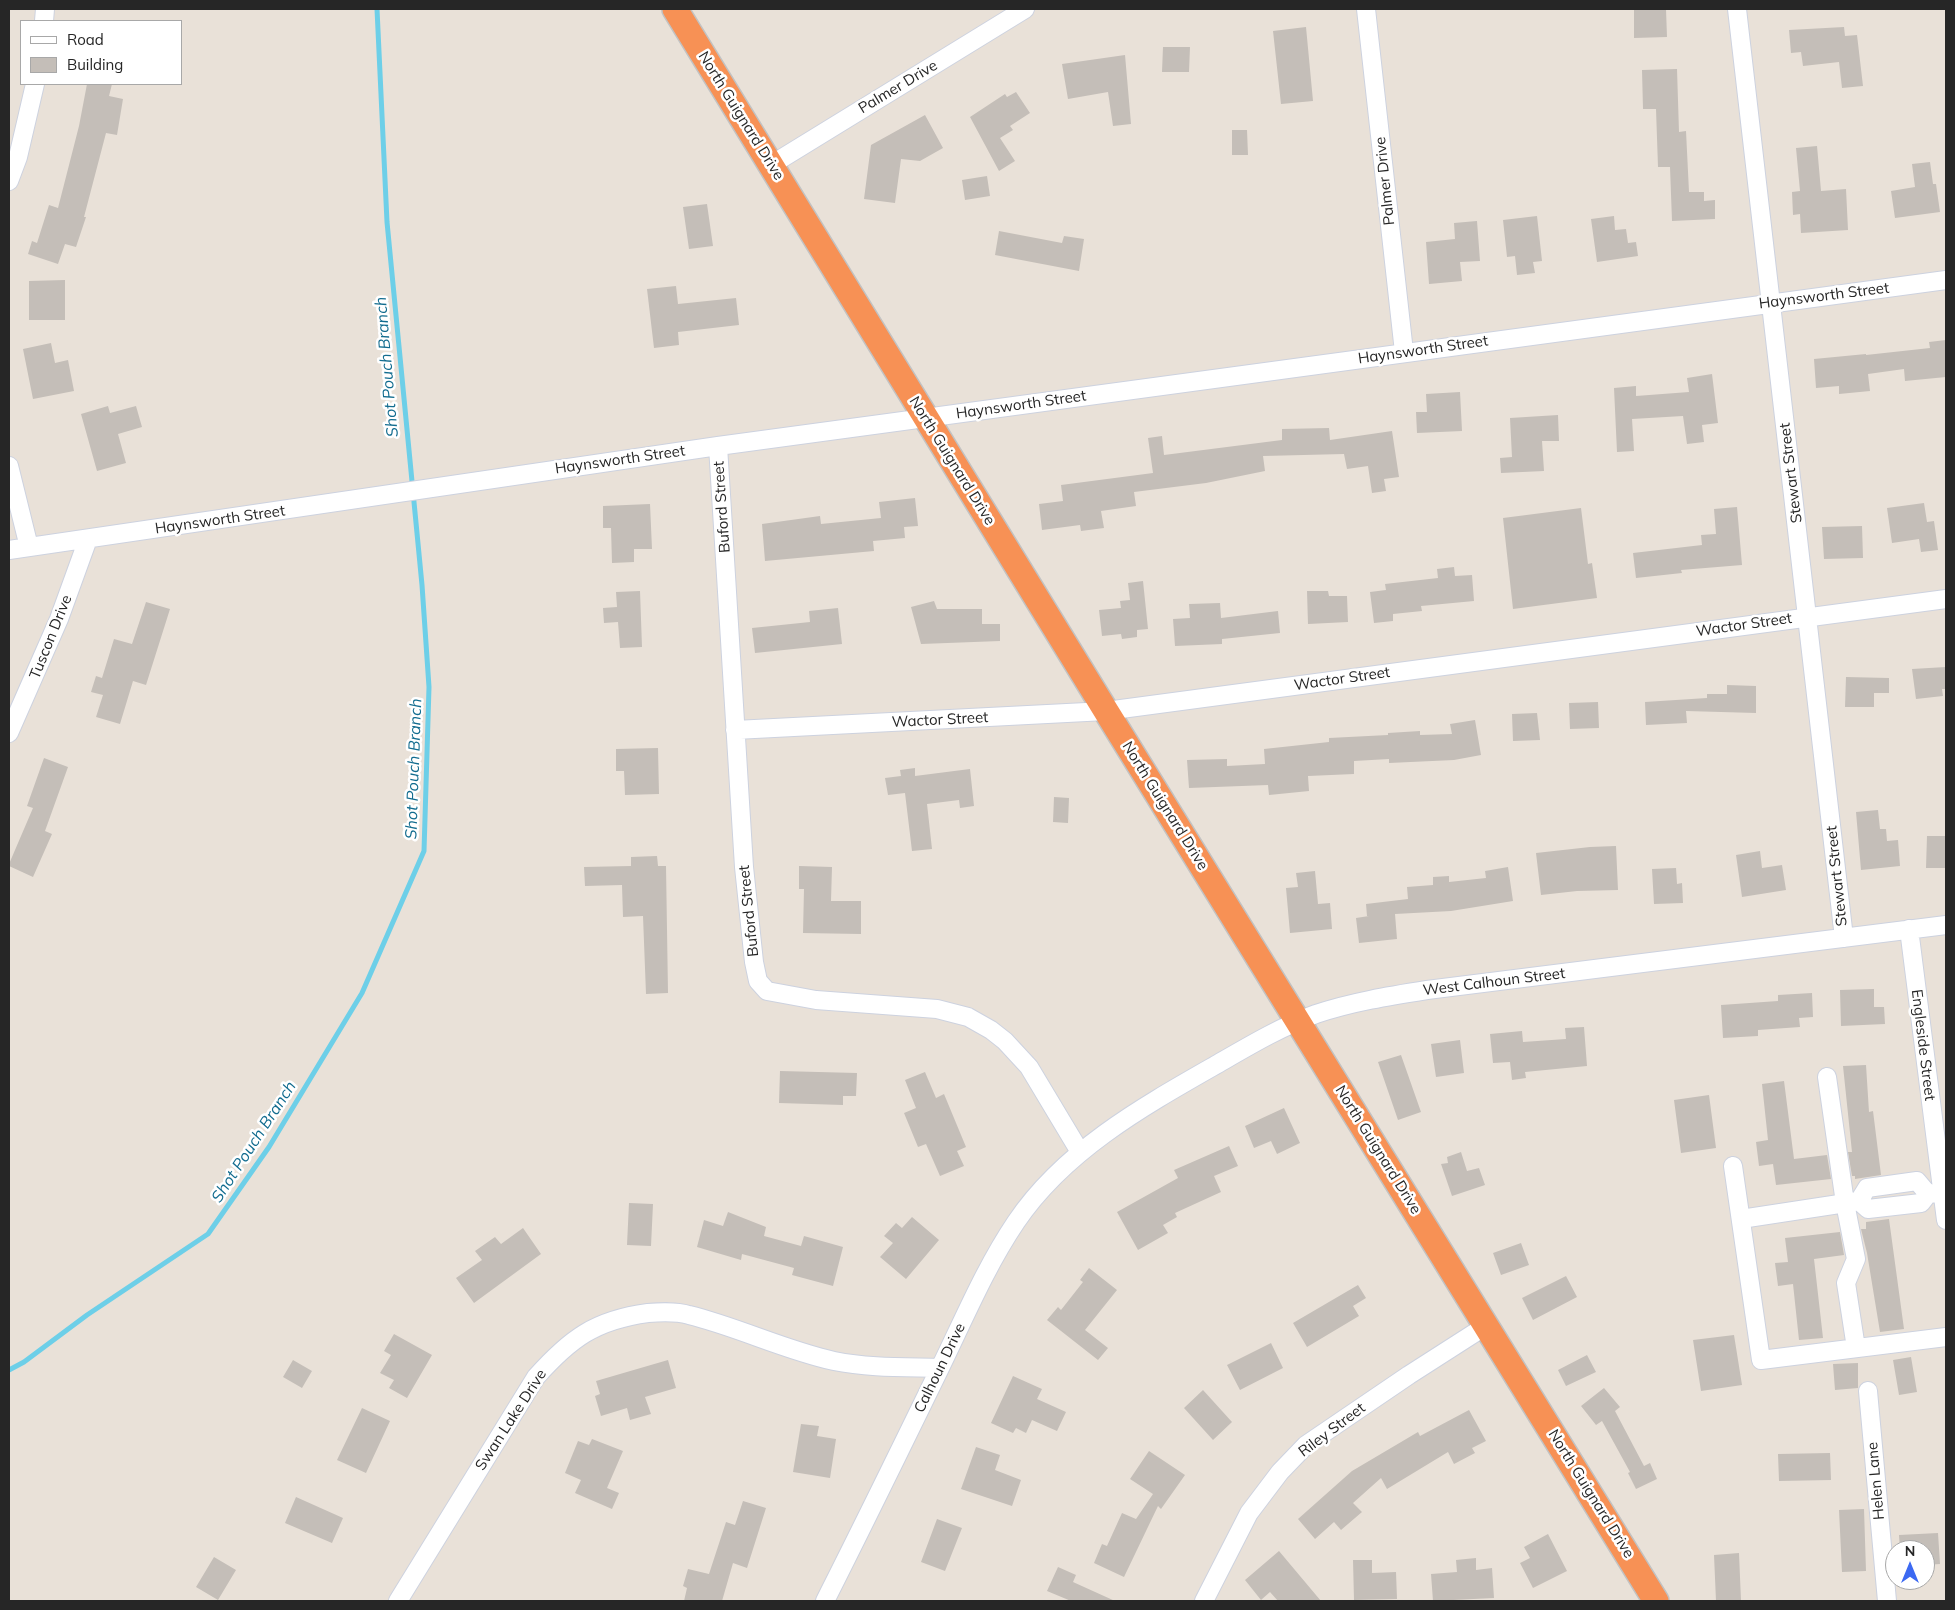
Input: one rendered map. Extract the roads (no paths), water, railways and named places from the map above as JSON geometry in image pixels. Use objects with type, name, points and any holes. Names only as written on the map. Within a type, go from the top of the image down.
[{"type":"highway","name":"North Guignard Drive","points":[[675,9],[1106,712],[1656,1601]]},
{"type":"street","name":"Palmer Drive","points":[[771,165],[1025,9]]},
{"type":"street","name":"Palmer Drive","points":[[1366,9],[1404,352]]},
{"type":"street","name":"Stewart Street","points":[[1737,9],[1844,938]]},
{"type":"street","points":[[9,180],[18,157],[36,85]]},
{"type":"street","name":"Haynsworth Street","points":[[9,550],[718,446],[1771,302],[1946,280]]},
{"type":"street","name":"Buford Street","points":[[718,446],[744,867],[754,962],[758,981],[767,991],[806,998],[890,1007],[937,1009],[968,1017],[1005,1040],[1029,1067],[1080,1152]]},
{"type":"street","points":[[9,466],[29,547]]},
{"type":"street","name":"Tuscon Drive","points":[[9,733],[60,619],[88,538]]},
{"type":"street","name":"Wactor Street","points":[[735,730],[1106,712],[1946,599]]},
{"type":"street","name":"West Calhoun Street","points":[[1080,1152],[1156,1099],[1263,1038],[1314,1015],[1355,1002],[1383,996],[1946,924]]},
{"type":"street","name":"Engleside Street","points":[[1909,929],[1935,1193],[1946,1220]]},
{"type":"street","points":[[1827,1077],[1852,1202],[1856,1259],[1846,1283],[1856,1348]]},
{"type":"street","name":"Calhoun Drive","points":[[825,1601],[979,1287],[1017,1221],[1051,1179],[1080,1152]]},
{"type":"street","points":[[1733,1166],[1761,1360],[1946,1337]]},
{"type":"street","points":[[1741,1219],[1852,1202],[1868,1209],[1921,1203],[1935,1193]]},
{"type":"street","name":"Swan Lake Drive","points":[[398,1601],[536,1377],[558,1352],[599,1324],[660,1312],[687,1314],[766,1341],[834,1361],[869,1366],[940,1368]]},
{"type":"street","name":"Riley Street","points":[[1204,1601],[1249,1513],[1280,1472],[1306,1445],[1486,1325]]},
{"type":"street","name":"Helen Lane","points":[[1868,1391],[1887,1601]]},
{"type":"waterway","name":"Shot Pouch Branch","points":[[9,1370],[24,1362],[87,1315],[208,1234],[269,1147],[362,993],[424,851],[429,687],[422,585],[387,222],[377,9]]}]
